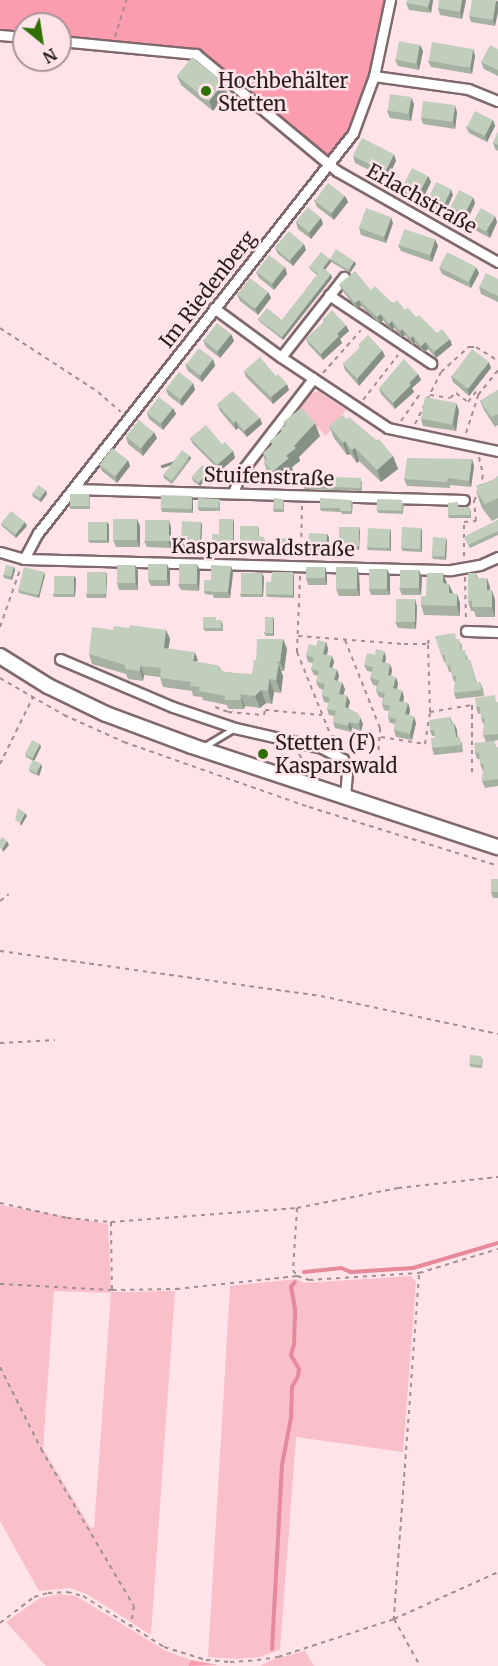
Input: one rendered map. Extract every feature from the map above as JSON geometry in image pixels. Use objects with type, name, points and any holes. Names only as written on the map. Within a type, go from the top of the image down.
[{"type":"street","name":"Im Riedenberg","points":[[24,559],[38,533],[353,133],[374,76],[390,0]]},
{"type":"street","name":"Erlachstraße","points":[[72,42],[196,54],[337,171],[498,262]]},
{"type":"street","points":[[374,76],[468,89],[498,100]]},
{"type":"street","points":[[281,357],[344,277]]},
{"type":"street","points":[[329,295],[431,363]]},
{"type":"street","points":[[214,308],[356,408],[395,430],[498,451]]},
{"type":"street","points":[[233,493],[241,472],[315,380]]},
{"type":"street","name":"Stuifenstraße","points":[[73,489],[464,500]]},
{"type":"street","points":[[0,552],[24,559]]},
{"type":"street","name":"Kasparswaldstraße","points":[[24,559],[464,568],[498,557]]},
{"type":"street","points":[[466,631],[498,632]]},
{"type":"street","points":[[0,656],[84,704],[199,748],[498,847]]},
{"type":"street","points":[[60,659],[173,707],[235,728],[322,748],[343,759],[346,773],[345,797]]},
{"type":"lane","points":[[199,748],[217,741],[235,728]]},
{"type":"path","points":[[112,45],[126,0]]},
{"type":"path","points":[[315,380],[368,321]]},
{"type":"path","points":[[0,328],[98,393],[128,417]]},
{"type":"path","points":[[356,408],[406,346]]},
{"type":"path","points":[[410,433],[441,372],[469,347],[476,347],[498,361]]},
{"type":"path","points":[[464,445],[478,395],[498,370]]},
{"type":"path","points":[[468,402],[477,389]]},
{"type":"path","points":[[395,430],[421,392]]},
{"type":"path","points":[[428,395],[450,398],[456,393],[475,405]]},
{"type":"path","points":[[466,620],[464,522],[476,520],[474,501],[483,475],[476,446]]},
{"type":"path","points":[[302,495],[302,554]]},
{"type":"path","points":[[0,627],[24,559]]},
{"type":"path","points":[[300,573],[297,652],[330,736],[338,736],[338,740],[324,740],[322,748]]},
{"type":"path","points":[[298,636],[428,644]]},
{"type":"path","points":[[381,737],[425,744],[430,712],[429,637]]},
{"type":"path","points":[[345,640],[380,728],[378,756]]},
{"type":"path","points":[[0,678],[84,725],[180,763],[376,830],[498,866]]},
{"type":"path","points":[[0,764],[33,697]]},
{"type":"path","points":[[430,712],[472,705],[472,773]]},
{"type":"path","points":[[216,707],[228,712],[264,716],[265,710],[322,715]]},
{"type":"path","points":[[472,745],[480,744]]},
{"type":"path","points":[[289,752],[299,754],[305,764],[346,773]]},
{"type":"path","points":[[297,770],[305,764]]},
{"type":"path","points":[[0,901],[9,894]]},
{"type":"path","points":[[0,951],[321,996],[498,1034]]},
{"type":"path","points":[[0,1043],[55,1040]]},
{"type":"path","points":[[0,1203],[68,1218],[111,1222],[297,1208],[398,1188],[498,1176]]},
{"type":"path","points":[[297,1208],[293,1270],[297,1276]]},
{"type":"path","points":[[111,1222],[112,1290]]},
{"type":"path","points":[[0,1284],[112,1290],[176,1288],[297,1276],[309,1280],[419,1273],[498,1249]]},
{"type":"path","points":[[419,1273],[394,1619],[420,1666]]},
{"type":"path","points":[[0,1367],[41,1449],[134,1606],[131,1628]]},
{"type":"path","points":[[0,1623],[34,1597],[67,1592],[83,1596],[164,1647],[206,1660],[230,1662],[257,1660],[278,1657],[394,1619],[498,1572]]},
{"type":"path","points":[[254,1666],[257,1660]]},
{"type":"shaded area","points":[[0,0],[390,0],[361,115],[330,163],[196,54],[72,42],[72,12],[12,12],[12,36],[0,35]]},
{"type":"shaded area","points":[[318,391],[346,410],[326,436],[298,408],[309,394]]},
{"type":"shaded area","points":[[0,1205],[108,1224],[111,1292],[175,1291],[151,1635],[87,1594],[70,1588],[39,1591],[0,1521]],"holes":[[[54,1291],[111,1293],[94,1528],[90,1527],[43,1449]]]},
{"type":"shaded area","points":[[411,1276],[416,1282],[403,1452],[296,1437],[280,1650],[259,1657],[237,1659],[208,1657],[230,1286],[296,1279],[305,1283]]},
{"type":"shaded area","points":[[59,1594],[76,1596],[166,1651],[191,1660],[188,1666],[46,1666],[6,1622],[40,1598]]},
{"type":"shaded area","points":[[305,1651],[314,1666],[260,1666],[271,1660]]},
{"type":"shaded area","points":[[191,1660],[218,1665],[251,1664],[188,1666]]},
{"type":"building","points":[[407,0],[430,0],[428,7],[406,3]]},
{"type":"building","points":[[439,0],[462,0],[460,12],[438,8]]},
{"type":"building","points":[[472,0],[496,0],[493,20],[469,16]]},
{"type":"building","points":[[399,41],[420,45],[416,64],[395,60]]},
{"type":"building","points":[[432,42],[473,49],[470,68],[429,61]]},
{"type":"building","points":[[490,45],[498,49],[498,70],[481,62]]},
{"type":"building","name":"Hochbehälter Stetten","points":[[192,57],[224,83],[209,101],[177,76]]},
{"type":"building","points":[[390,94],[411,97],[408,114],[388,111]]},
{"type":"building","points":[[423,101],[455,105],[453,122],[421,118]]},
{"type":"building","points":[[475,111],[493,120],[485,136],[467,127]]},
{"type":"building","points":[[498,132],[498,145],[493,143]]},
{"type":"building","points":[[362,138],[394,154],[385,172],[353,156]]},
{"type":"building","points":[[412,168],[428,176],[419,195],[402,187]]},
{"type":"building","points":[[436,182],[451,189],[443,206],[428,199]]},
{"type":"building","points":[[328,183],[345,196],[332,213],[315,201]]},
{"type":"building","points":[[459,190],[473,197],[465,214],[450,207]]},
{"type":"building","points":[[308,207],[321,218],[309,232],[296,222]]},
{"type":"building","points":[[366,208],[391,217],[384,237],[359,228]]},
{"type":"building","points":[[481,208],[495,216],[486,232],[472,224]]},
{"type":"building","points":[[404,229],[435,239],[430,255],[399,245]]},
{"type":"building","points":[[289,231],[304,244],[290,261],[275,248]]},
{"type":"building","points":[[336,249],[354,261],[349,270],[330,259]]},
{"type":"building","points":[[321,252],[330,259],[323,268],[331,274],[282,337],[258,319],[267,308],[282,320],[318,274],[309,267]]},
{"type":"building","points":[[447,252],[476,267],[469,282],[439,267]]},
{"type":"building","points":[[269,255],[285,267],[272,284],[256,272]]},
{"type":"building","points":[[355,271],[371,290],[375,286],[393,304],[397,300],[405,310],[408,308],[416,317],[419,315],[437,333],[442,329],[450,339],[434,352],[426,342],[421,346],[413,336],[411,338],[402,329],[400,331],[392,321],[389,324],[381,314],[377,317],[359,300],[355,303],[339,284]]},
{"type":"building","points":[[486,273],[498,279],[498,296],[479,287]]},
{"type":"building","points":[[250,278],[268,292],[255,309],[237,295]]},
{"type":"building","points":[[332,310],[346,325],[337,334],[339,336],[321,354],[306,339],[325,321],[323,319]]},
{"type":"building","points":[[217,323],[231,334],[218,351],[203,340]]},
{"type":"building","points":[[368,335],[382,350],[357,379],[343,364],[361,346],[359,344]]},
{"type":"building","points":[[199,348],[213,359],[200,376],[186,365]]},
{"type":"building","points":[[472,349],[489,362],[468,389],[452,376]]},
{"type":"building","points":[[260,357],[276,376],[278,374],[287,384],[271,397],[244,371]]},
{"type":"building","points":[[404,359],[418,374],[409,383],[411,385],[393,403],[379,388]]},
{"type":"building","points":[[179,372],[193,383],[180,400],[166,389]]},
{"type":"building","points":[[498,390],[498,414],[491,417],[480,401]]},
{"type":"building","points":[[233,391],[260,418],[244,431],[217,404]]},
{"type":"building","points":[[159,397],[173,408],[161,424],[147,413]]},
{"type":"building","points":[[425,397],[456,403],[452,425],[421,419]]},
{"type":"building","points":[[301,408],[315,423],[294,446],[296,448],[286,456],[289,458],[272,472],[264,462],[267,459],[263,453],[273,444],[270,441],[286,425],[283,422]]},
{"type":"building","points":[[343,415],[346,419],[349,417],[376,440],[379,439],[393,456],[377,470],[355,448],[352,450],[345,441],[343,443],[329,426]]},
{"type":"building","points":[[139,420],[154,432],[141,448],[126,436]]},
{"type":"building","points":[[206,425],[222,444],[225,442],[233,451],[217,465],[190,438]]},
{"type":"building","points":[[112,448],[128,460],[115,477],[99,465]]},
{"type":"building","points":[[182,450],[190,456],[171,481],[163,475]]},
{"type":"building","points":[[407,458],[472,459],[469,481],[448,478],[447,482],[404,479]]},
{"type":"building","points":[[202,465],[209,471],[198,483],[192,477]]},
{"type":"building","points":[[304,476],[361,478],[361,488],[304,486]]},
{"type":"building","points":[[498,476],[498,498],[485,504],[476,491],[478,489],[476,486]]},
{"type":"building","points":[[38,485],[46,490],[40,498],[33,493]]},
{"type":"building","points":[[70,494],[89,494],[89,506],[70,506]]},
{"type":"building","points":[[161,495],[192,496],[192,509],[161,508]]},
{"type":"building","points":[[198,498],[219,499],[219,508],[198,507]]},
{"type":"building","points":[[274,498],[283,499],[283,509],[273,509]]},
{"type":"building","points":[[320,498],[351,500],[351,511],[340,511],[340,508],[320,508]]},
{"type":"building","points":[[377,499],[402,500],[402,511],[377,510]]},
{"type":"building","points":[[458,502],[458,507],[470,507],[470,515],[448,515],[448,503]]},
{"type":"building","points":[[11,511],[25,522],[15,535],[1,524]]},
{"type":"building","points":[[113,519],[137,519],[137,540],[113,540]]},
{"type":"building","points":[[219,519],[233,519],[233,544],[212,544],[212,534],[219,534]]},
{"type":"building","points":[[145,520],[169,520],[169,541],[145,541]]},
{"type":"building","points":[[498,520],[498,531],[468,545],[464,537]]},
{"type":"building","points":[[182,521],[201,522],[200,544],[181,543]]},
{"type":"building","points":[[88,522],[107,522],[107,540],[88,540]]},
{"type":"building","points":[[240,526],[258,526],[258,536],[264,537],[264,548],[240,548]]},
{"type":"building","points":[[339,527],[359,527],[359,546],[339,546]]},
{"type":"building","points":[[402,527],[421,528],[420,549],[401,548]]},
{"type":"building","points":[[368,528],[390,529],[389,548],[367,547]]},
{"type":"building","points":[[309,533],[327,534],[326,547],[308,546]]},
{"type":"building","points":[[433,537],[446,538],[445,557],[432,556]]},
{"type":"building","points":[[275,538],[293,538],[293,550],[275,550]]},
{"type":"building","points":[[148,564],[167,564],[167,580],[148,580]]},
{"type":"building","points":[[179,564],[197,564],[197,584],[179,584]]},
{"type":"building","points":[[6,565],[14,567],[11,577],[4,575]]},
{"type":"building","points":[[117,565],[135,565],[135,583],[117,583]]},
{"type":"building","points":[[211,565],[231,566],[228,592],[211,592]]},
{"type":"building","points":[[24,567],[44,572],[39,595],[18,590]]},
{"type":"building","points":[[306,567],[325,567],[325,578],[306,578]]},
{"type":"building","points":[[336,567],[357,567],[357,589],[336,589]]},
{"type":"building","points":[[369,569],[387,569],[387,589],[369,589]]},
{"type":"building","points":[[400,570],[419,570],[419,588],[400,588]]},
{"type":"building","points":[[87,572],[106,572],[106,594],[87,594]]},
{"type":"building","points":[[272,572],[293,572],[293,595],[266,594],[266,582],[271,582]]},
{"type":"building","points":[[241,573],[262,573],[262,594],[241,594]]},
{"type":"building","points":[[427,573],[443,573],[443,583],[449,584],[449,593],[457,594],[457,606],[421,605],[421,596],[426,596]]},
{"type":"building","points":[[468,573],[476,573],[476,578],[487,578],[487,590],[492,590],[492,607],[472,607],[472,601],[468,601]]},
{"type":"building","points":[[54,576],[74,576],[74,594],[54,594]]},
{"type":"building","points":[[204,580],[211,580],[211,591],[204,591]]},
{"type":"building","points":[[396,599],[415,599],[415,622],[396,622]]},
{"type":"building","points":[[203,617],[216,617],[216,620],[221,620],[221,628],[203,628]]},
{"type":"building","points":[[265,617],[273,617],[273,633],[265,633]]},
{"type":"building","points":[[130,625],[166,630],[164,648],[195,652],[193,661],[219,666],[219,669],[225,672],[243,674],[241,700],[225,700],[225,696],[199,691],[200,687],[190,686],[191,682],[160,678],[161,668],[140,666],[140,671],[125,669],[125,665],[89,654],[92,627],[113,630],[114,626],[129,628]]},
{"type":"building","points":[[455,633],[461,650],[465,650],[466,660],[470,660],[476,683],[480,682],[481,690],[454,693],[456,676],[452,676],[450,665],[446,666],[445,655],[441,655],[435,636]]},
{"type":"building","points":[[257,639],[283,639],[280,662],[256,661]]},
{"type":"building","points":[[318,640],[326,642],[323,654],[332,656],[329,667],[337,669],[334,680],[342,682],[339,694],[347,696],[345,707],[358,713],[359,724],[349,722],[348,726],[333,722],[336,711],[327,709],[330,698],[322,695],[325,684],[316,682],[319,671],[311,669],[314,658],[306,655],[309,644],[316,646]]},
{"type":"building","points":[[376,649],[384,651],[382,662],[390,664],[388,675],[396,677],[393,688],[402,690],[399,701],[408,703],[405,714],[414,716],[410,734],[394,730],[396,719],[388,717],[390,706],[382,704],[385,693],[376,691],[379,680],[370,678],[373,667],[364,665],[367,653],[375,655]]},
{"type":"building","points":[[254,660],[279,663],[276,680],[269,679],[268,691],[261,690],[255,696],[240,694],[243,673],[252,674]]},
{"type":"building","points":[[495,695],[496,702],[498,702],[498,734],[483,735],[485,718],[481,719],[480,707],[476,707],[475,698]]},
{"type":"building","points":[[450,717],[451,723],[454,723],[456,737],[460,737],[461,745],[432,748],[431,738],[435,738],[435,735],[434,730],[430,730],[429,720]]},
{"type":"building","points":[[32,740],[40,744],[33,758],[25,754]]},
{"type":"building","points":[[494,741],[495,747],[498,747],[498,779],[482,781],[484,764],[480,764],[479,752],[475,753],[474,743]]},
{"type":"building","points":[[33,760],[41,764],[36,773],[28,769]]},
{"type":"building","points":[[18,808],[25,813],[20,823],[15,820]]},
{"type":"building","points":[[2,837],[7,841],[2,849],[0,840]]},
{"type":"building","points":[[491,879],[498,879],[498,892],[491,892]]},
{"type":"building","points":[[470,1055],[482,1056],[481,1065],[469,1064]]},
{"type":"waterway","points":[[304,1272],[341,1268],[351,1272],[413,1268],[498,1243]]},
{"type":"waterway","points":[[272,1649],[282,1465],[291,1418],[292,1387],[299,1369],[291,1355],[294,1344],[295,1309],[291,1287],[295,1282]]},
{"type":"place","name":"Hochbehälter Stetten","points":[[206,91]]},
{"type":"place","name":"Stetten (F) Kasparswald","points":[[263,754]]}]
